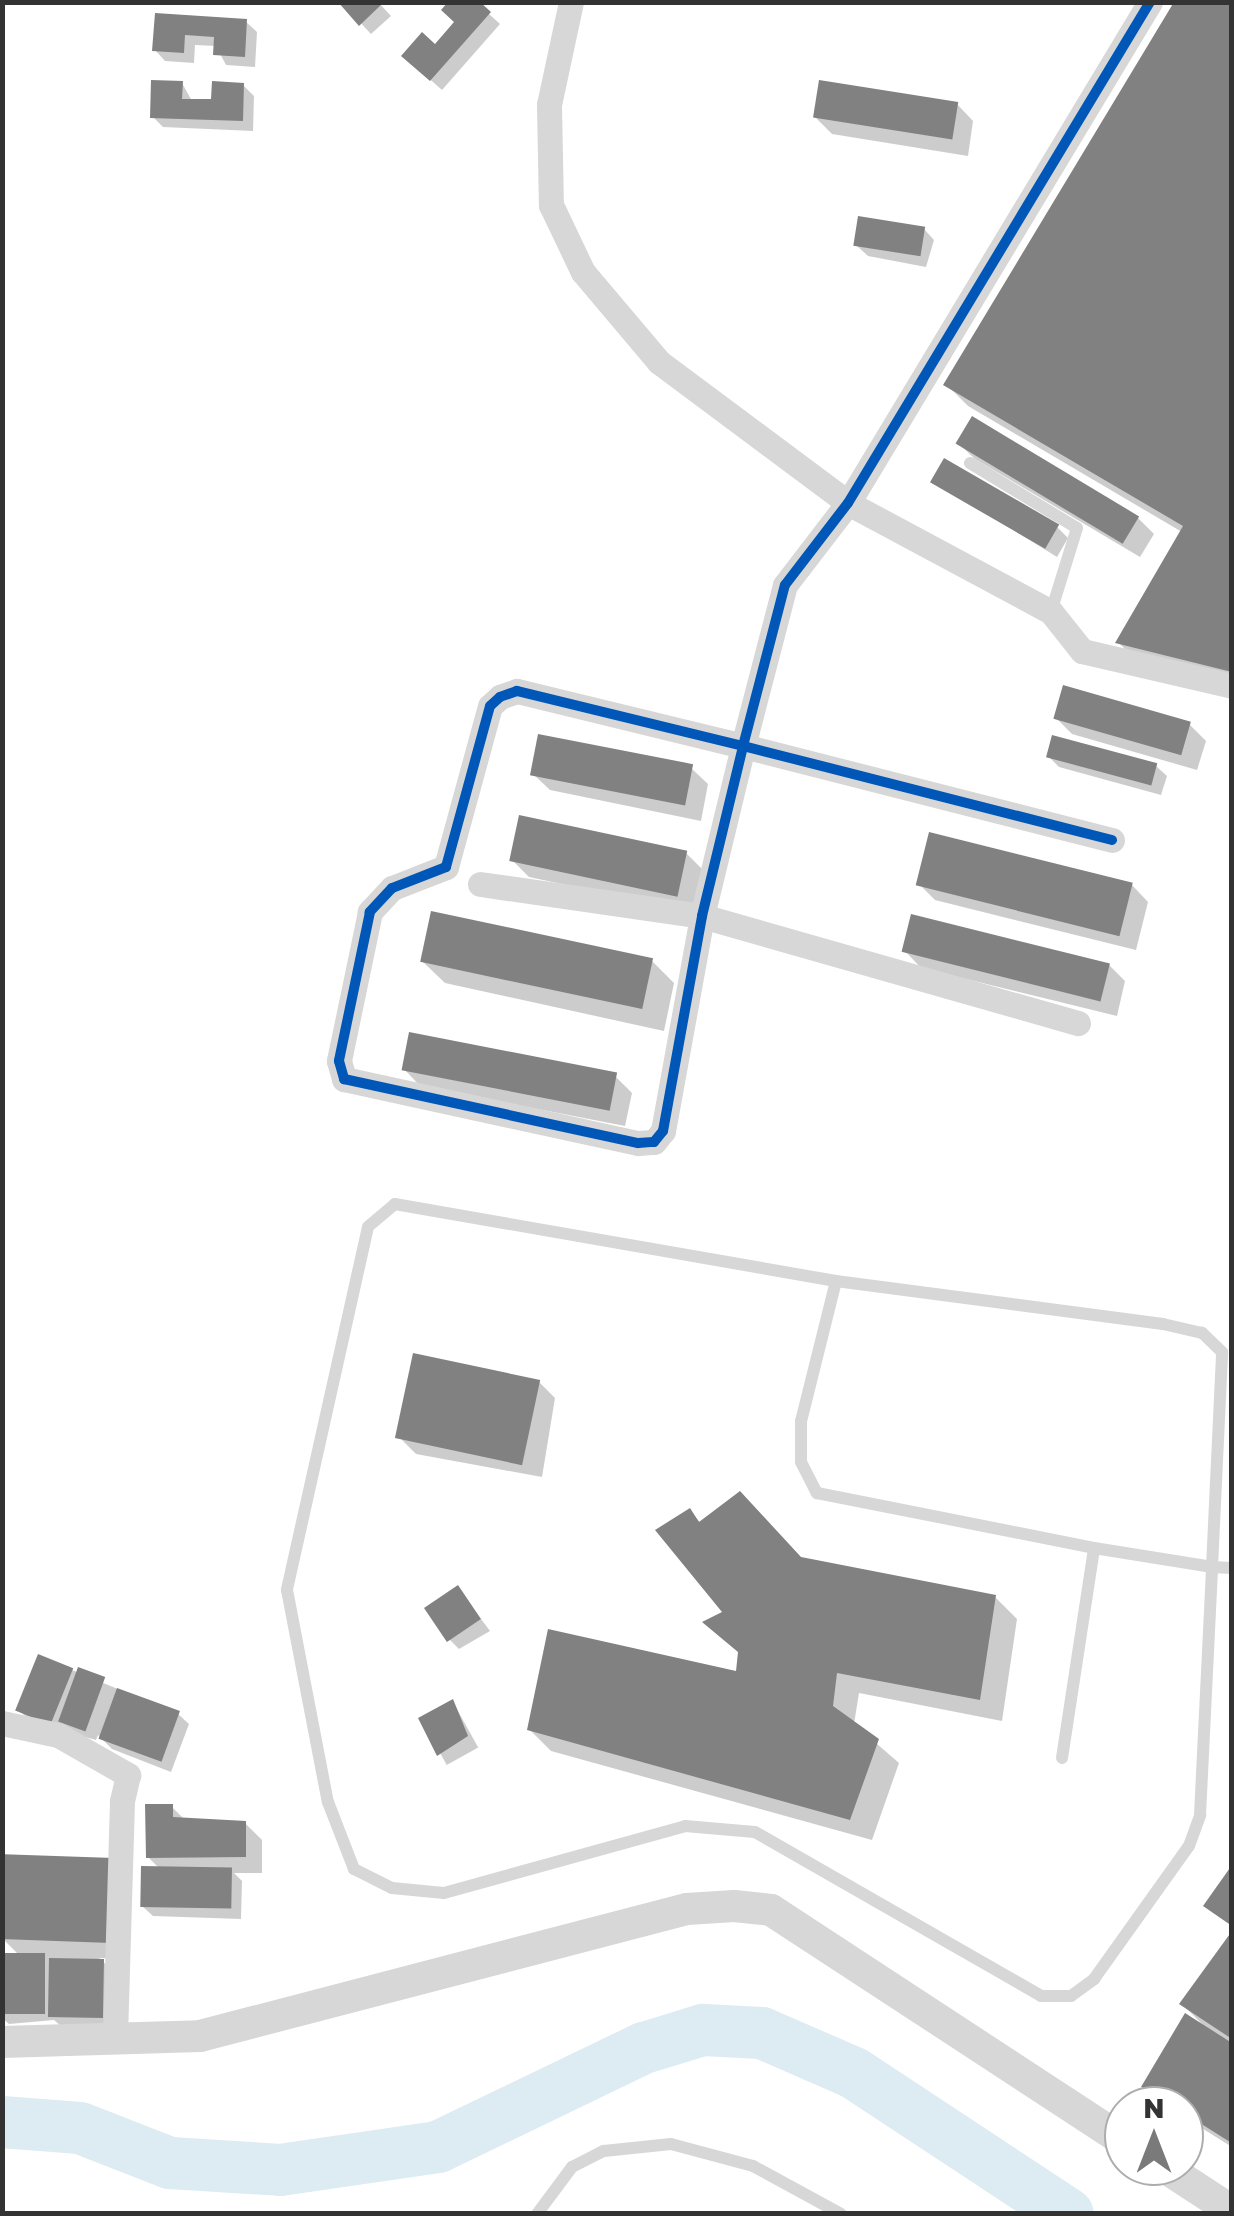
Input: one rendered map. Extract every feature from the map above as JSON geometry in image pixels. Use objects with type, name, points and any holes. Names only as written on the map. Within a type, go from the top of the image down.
[{"type":"street","points":[[571,2],[549,105],[551,205],[583,272],[660,362],[848,503],[1050,612],[1082,652],[1232,686]]},
{"type":"street","points":[[1112,840],[742,746],[518,691],[500,697],[490,706],[446,868],[392,888],[370,912],[339,1061],[344,1079],[654,1142],[663,1131],[702,916],[742,746],[785,585],[848,503],[1150,2]]},
{"type":"street","points":[[480,884],[702,916],[1078,1023]]},
{"type":"street","points":[[2,1723],[58,1735],[128,1775],[122,1802],[114,2040]]},
{"type":"street","points":[[2,2042],[200,2036],[687,1908],[734,1906],[771,1910],[1104,2128]]},
{"type":"street","points":[[1196,2186],[1223,2202]]},
{"type":"lane","points":[[970,462],[1077,528],[1050,612]]},
{"type":"lane","points":[[396,1204],[836,1281],[1202,1333],[1222,1352],[1212,1567],[1194,1831],[1094,1979],[1071,1996],[1041,1996],[755,1832],[685,1826],[444,1894],[392,1888],[354,1869],[328,1802],[287,1590],[368,1227],[396,1204]]},
{"type":"lane","points":[[836,1281],[800,1421],[801,1462],[817,1493],[1094,1548],[1232,1568]]},
{"type":"lane","points":[[1062,1758],[1094,1548]]},
{"type":"lane","points":[[537,2214],[572,2168],[604,2151],[671,2144],[753,2166],[841,2214]]},
{"type":"building","points":[[338,2],[384,2],[359,26]]},
{"type":"building","points":[[448,2],[480,2],[491,12],[430,81],[401,56],[422,32],[435,44],[454,22],[441,10]]},
{"type":"building","points":[[1174,2],[1232,2],[1232,672],[1115,643],[1183,526],[943,385]]},
{"type":"building","points":[[155,13],[247,19],[245,57],[213,55],[214,37],[185,35],[184,53],[152,51]]},
{"type":"building","points":[[151,80],[183,81],[182,99],[211,99],[212,81],[244,83],[243,121],[150,118]]},
{"type":"building","points":[[819,80],[958,102],[952,140],[813,118]]},
{"type":"building","points":[[858,216],[925,227],[920,256],[853,246]]},
{"type":"building","points":[[972,416],[1139,516],[1123,544],[956,443]]},
{"type":"building","points":[[944,458],[1059,524],[1045,549],[930,482]]},
{"type":"building","points":[[1063,685],[1191,722],[1181,755],[1053,719]]},
{"type":"building","points":[[538,734],[693,764],[685,805],[530,775]]},
{"type":"building","points":[[1052,735],[1157,763],[1151,785],[1046,757]]},
{"type":"building","points":[[519,815],[687,851],[677,897],[509,861]]},
{"type":"building","points":[[929,832],[1133,883],[1119,936],[916,885]]},
{"type":"building","points":[[431,911],[653,958],[642,1009],[420,962]]},
{"type":"building","points":[[911,914],[1110,964],[1100,1001],[902,952]]},
{"type":"building","points":[[409,1032],[617,1072],[610,1111],[402,1070]]},
{"type":"building","points":[[413,1353],[540,1380],[522,1465],[395,1438]]},
{"type":"building","points":[[740,1491],[801,1557],[996,1595],[980,1700],[837,1673],[833,1706],[879,1739],[850,1820],[527,1730],[548,1629],[736,1671],[738,1652],[702,1622],[722,1612],[655,1530],[690,1508],[699,1522]]},
{"type":"building","points":[[458,1585],[481,1619],[447,1642],[424,1608]]},
{"type":"building","points":[[38,1654],[73,1668],[50,1725],[15,1711]]},
{"type":"building","points":[[78,1667],[105,1677],[85,1731],[58,1722]]},
{"type":"building","points":[[117,1688],[180,1711],[161,1762],[99,1739]]},
{"type":"building","points":[[453,1699],[468,1736],[437,1756],[418,1718]]},
{"type":"building","points":[[145,1804],[173,1804],[173,1817],[246,1821],[246,1857],[146,1858]]},
{"type":"building","points":[[4,1854],[114,1858],[111,1943],[2,1939]]},
{"type":"building","points":[[1232,1865],[1232,1926],[1203,1906]]},
{"type":"building","points":[[141,1866],[232,1868],[231,1909],[140,1907]]},
{"type":"building","points":[[1232,1931],[1232,2039],[1179,2004]]},
{"type":"building","points":[[2,1953],[45,1953],[45,2014],[2,2014]]},
{"type":"building","points":[[49,1958],[104,1959],[103,2018],[48,2017]]},
{"type":"building","points":[[1185,2013],[1232,2043],[1230,2142],[1204,2126],[1204,2086],[1142,2086]]},
{"type":"waterway","points":[[2,2122],[80,2128],[170,2163],[280,2170],[438,2147],[644,2048],[703,2030],[762,2033],[854,2073],[1068,2214]]},
{"type":"cycle path","points":[[1112,840],[743,746],[517,691],[500,697],[490,706],[446,867],[392,888],[370,912],[339,1061],[344,1079],[638,1143],[654,1142],[663,1131],[702,916],[743,746],[785,585],[848,503],[1150,2]]}]
